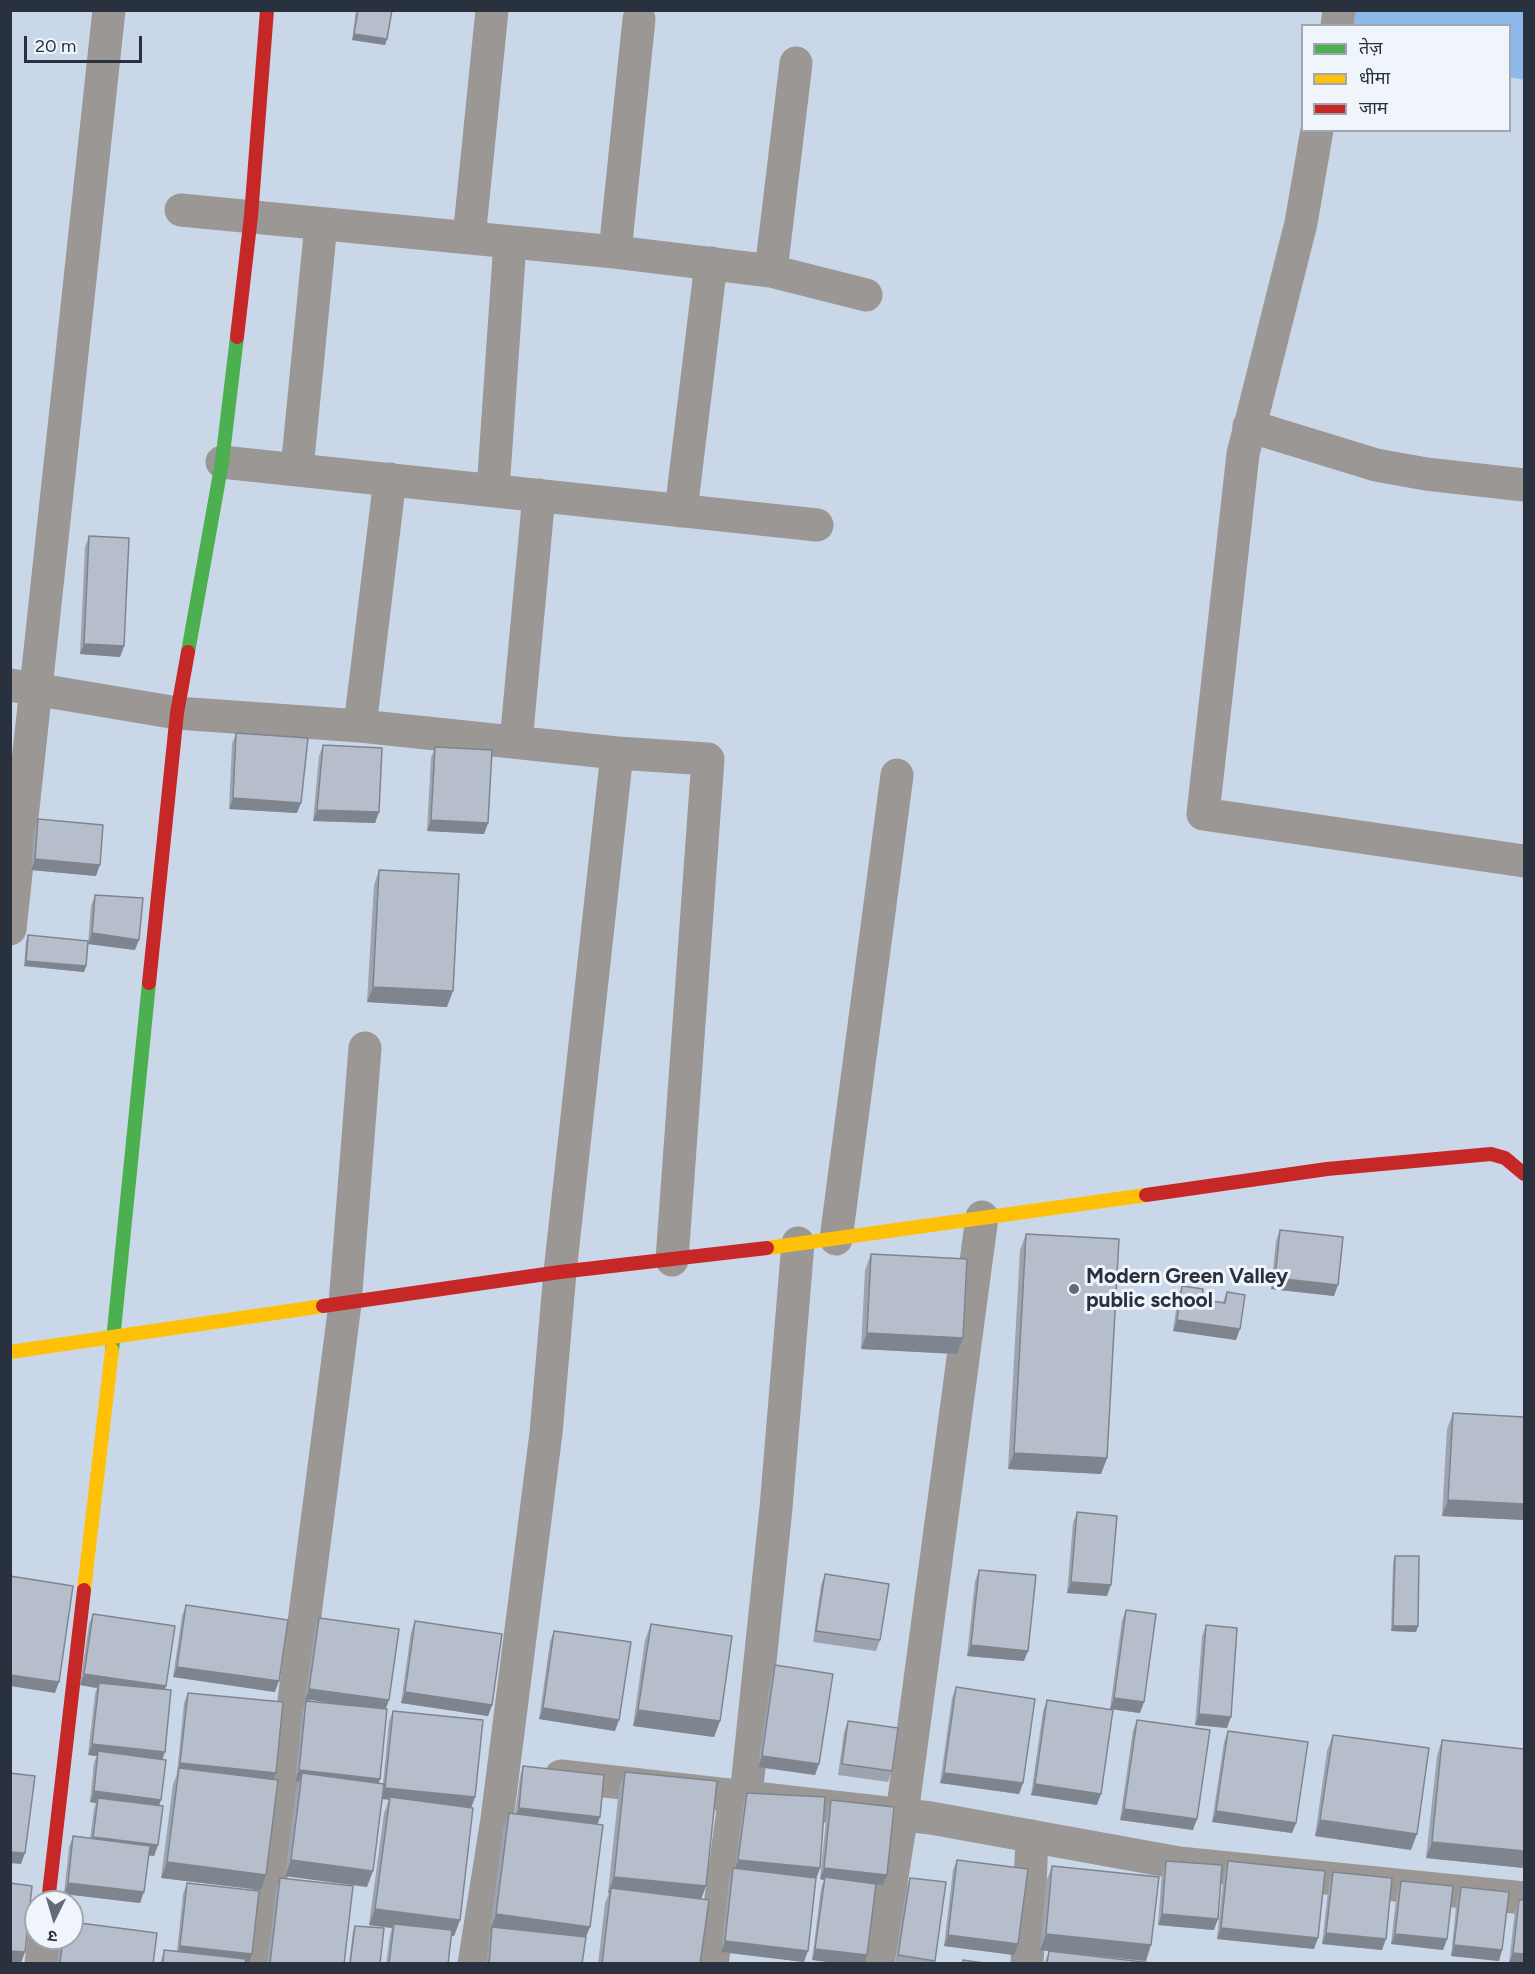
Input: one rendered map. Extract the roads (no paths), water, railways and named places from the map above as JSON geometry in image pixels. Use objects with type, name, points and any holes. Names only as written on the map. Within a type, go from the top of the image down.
[{"type":"street","points":[[10,929],[23,687],[109,10]]},
{"type":"street","points":[[49,1890],[113,1338],[177,713],[222,462],[251,216],[267,10]]},
{"type":"street","points":[[469,238],[492,10]]},
{"type":"street","points":[[615,252],[639,19]]},
{"type":"street","points":[[771,270],[796,63]]},
{"type":"street","points":[[1317,132],[1301,223],[1241,465],[1203,814],[1524,861]]},
{"type":"street","points":[[181,210],[615,252],[771,270],[866,295]]},
{"type":"street","points":[[297,469],[321,224]]},
{"type":"street","points":[[493,490],[510,242]]},
{"type":"street","points":[[681,511],[711,263]]},
{"type":"street","points":[[1249,426],[1376,465],[1426,474],[1524,485]]},
{"type":"street","points":[[222,462],[817,525]]},
{"type":"street","points":[[360,726],[390,480]]},
{"type":"street","points":[[516,742],[539,495]]},
{"type":"street","points":[[23,687],[177,713],[360,726],[617,753],[708,759],[672,1260]]},
{"type":"street","points":[[474,1964],[496,1819],[546,1433],[560,1272],[617,753]]},
{"type":"street","points":[[836,1239],[897,775]]},
{"type":"street","points":[[260,1964],[345,1304],[365,1048]]},
{"type":"street","points":[[10,1352],[560,1272],[836,1239],[1327,1169],[1491,1154],[1505,1158],[1524,1174]]},
{"type":"street","points":[[878,1964],[902,1814],[982,1217]]},
{"type":"street","points":[[712,1964],[740,1795],[776,1508],[798,1243]]},
{"type":"street","points":[[502,1770],[902,1814],[1179,1863],[1524,1898]]},
{"type":"street","points":[[1027,1964],[1032,1836]]},
{"type":"water","points":[[1334,11],[1524,11],[1524,80],[1511,77],[1511,24],[1332,24]]},
{"type":"place","name":"Modern Green Valley public school","points":[[1074,1289]]}]
